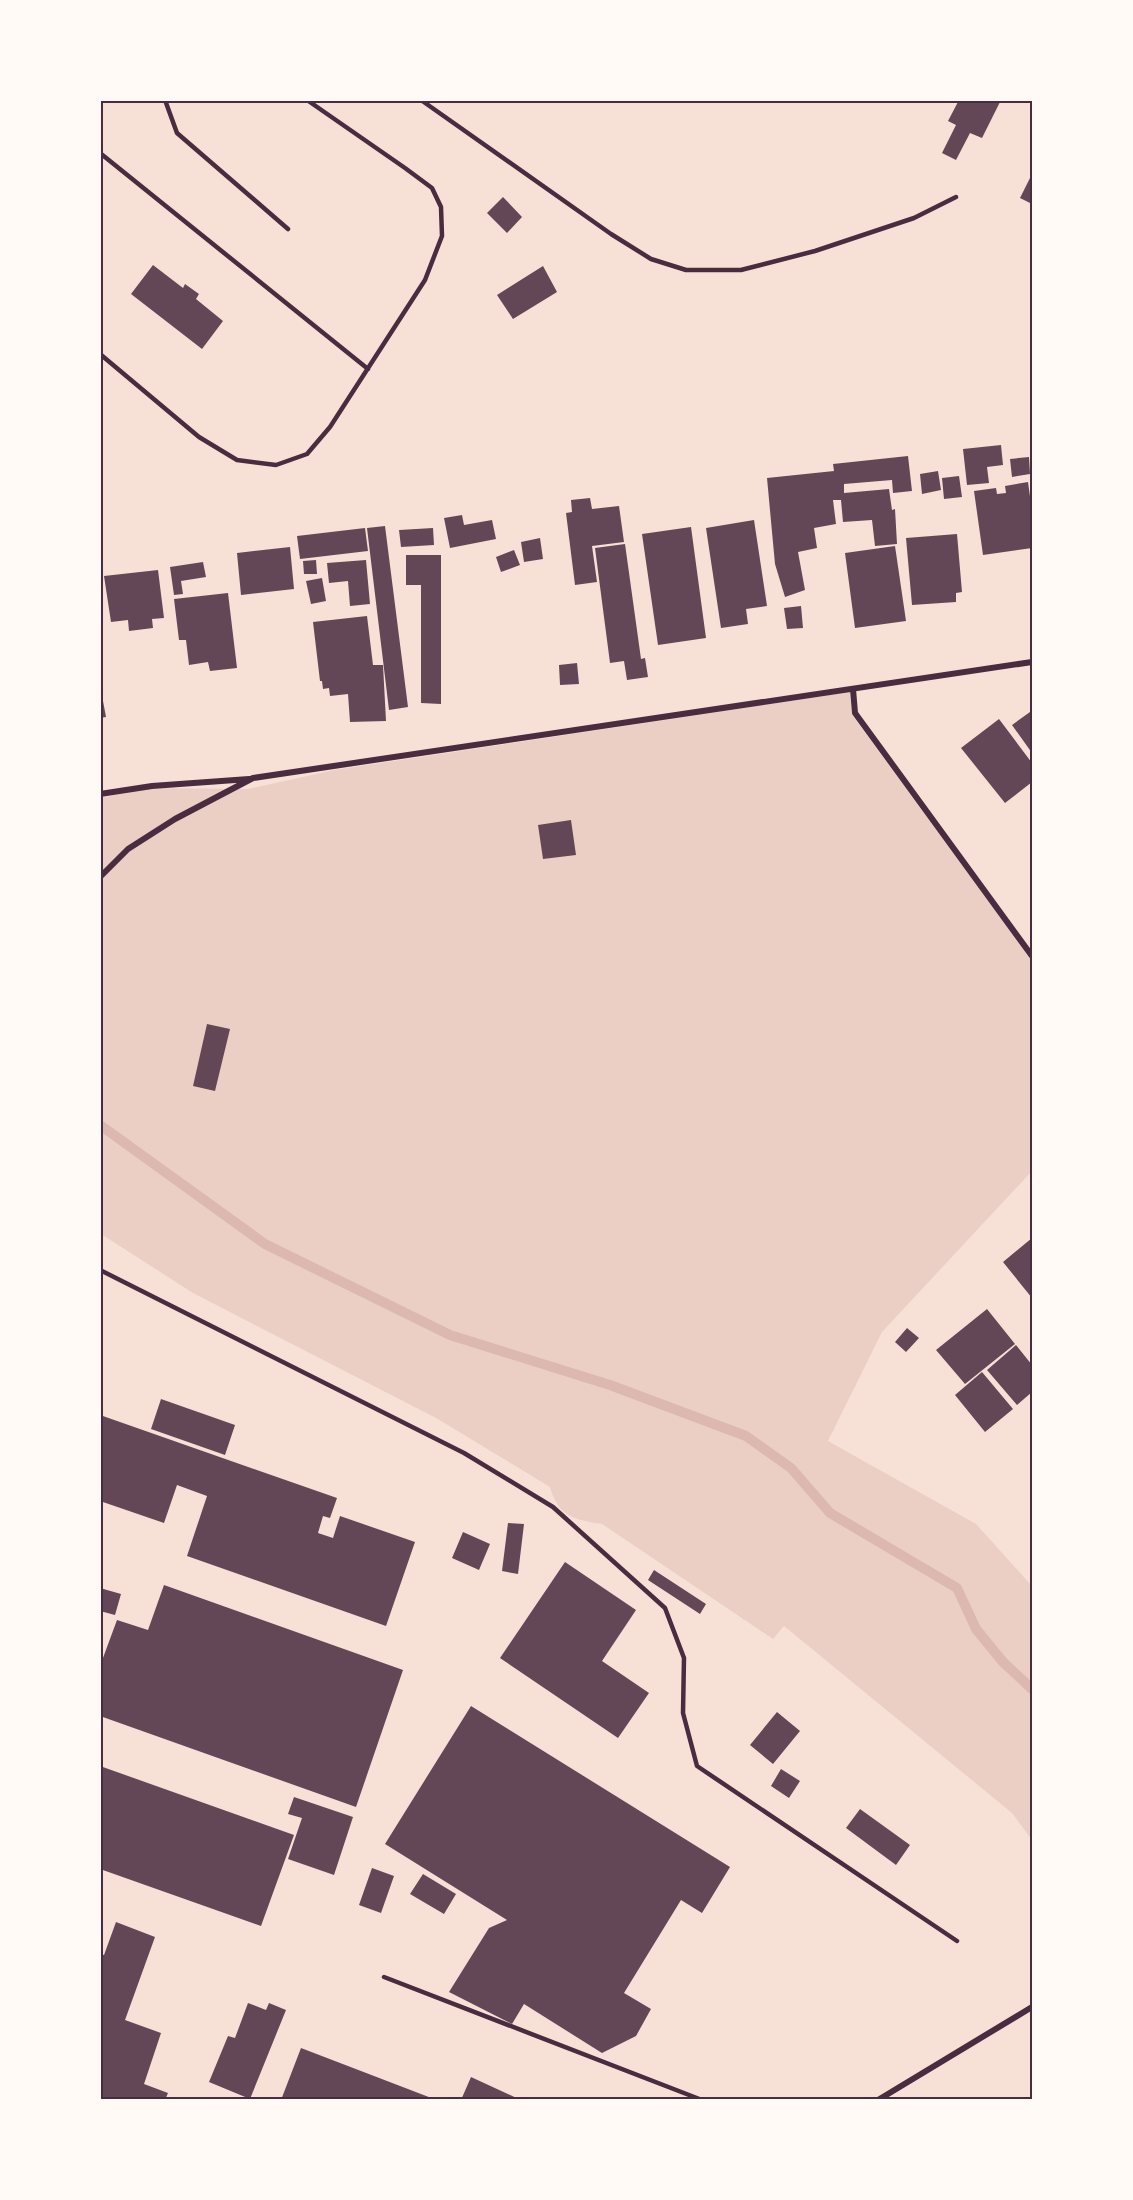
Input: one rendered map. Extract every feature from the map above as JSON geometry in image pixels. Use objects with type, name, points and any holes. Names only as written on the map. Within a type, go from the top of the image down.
[{"type":"street","points":[[100,794],[152,786],[253,778],[1032,662]]},
{"type":"street","points":[[853,689],[855,713],[1032,956]]},
{"type":"street","points":[[100,877],[128,849],[174,819],[253,778]]},
{"type":"street","points":[[878,2100],[1032,2007]]},
{"type":"lane","points":[[165,100],[177,133],[288,229]]},
{"type":"lane","points":[[100,354],[199,437],[237,460],[276,465],[307,454],[330,427],[424,280],[442,236],[441,207],[432,188],[307,100]]},
{"type":"lane","points":[[421,100],[611,234],[651,259],[686,270],[741,270],[815,251],[914,218],[956,197]]},
{"type":"lane","points":[[100,153],[368,369]]},
{"type":"lane","points":[[100,1269],[464,1453],[553,1507],[664,1608],[684,1658],[683,1713],[697,1766],[957,1941]]},
{"type":"lane","points":[[384,1977],[702,2100]]},
{"type":"shaded area","points":[[850,692],[852,715],[1032,961],[1032,1171],[882,1332],[828,1441],[976,1524],[1032,1586],[1032,1840],[1012,1813],[784,1626],[773,1639],[602,1524],[583,1521],[568,1515],[553,1497],[550,1487],[436,1418],[193,1293],[101,1234],[100,798],[151,788],[248,789],[334,770]]},
{"type":"building","points":[[959,100],[1001,100],[982,138],[970,133],[956,160],[942,153],[956,125],[948,121]]},
{"type":"building","points":[[1032,174],[1032,204],[1020,198]]},
{"type":"building","points":[[503,197],[522,217],[507,233],[487,213]]},
{"type":"building","points":[[153,265],[183,288],[185,284],[199,294],[196,299],[223,321],[202,349],[131,294]]},
{"type":"building","points":[[543,266],[557,292],[513,319],[497,295]]},
{"type":"building","points":[[1001,445],[1003,465],[987,467],[989,483],[967,485],[963,449]]},
{"type":"building","points":[[908,456],[912,491],[893,493],[892,480],[844,484],[844,493],[889,489],[892,510],[895,509],[897,544],[875,546],[872,520],[843,522],[841,500],[833,500],[836,524],[814,528],[817,548],[798,552],[805,590],[785,597],[775,564],[767,478],[834,471],[833,464]]},
{"type":"building","points":[[1029,457],[1030,474],[1012,477],[1010,459]]},
{"type":"building","points":[[938,471],[941,490],[922,494],[920,474]]},
{"type":"building","points":[[959,476],[962,497],[944,499],[942,478]]},
{"type":"building","points":[[1028,482],[1032,511],[1032,548],[983,555],[974,491],[996,488],[997,494],[1006,493],[1005,486]]},
{"type":"building","points":[[590,498],[592,509],[619,506],[624,542],[592,546],[597,582],[575,585],[566,513],[572,512],[571,500]]},
{"type":"building","points":[[462,515],[464,525],[492,520],[496,539],[450,548],[444,518]]},
{"type":"building","points":[[754,520],[767,606],[746,609],[748,624],[721,628],[706,528]]},
{"type":"building","points":[[385,526],[408,707],[389,710],[367,528]]},
{"type":"building","points":[[691,527],[706,638],[658,645],[642,534]]},
{"type":"building","points":[[365,528],[368,551],[300,559],[297,536]]},
{"type":"building","points":[[433,528],[434,545],[401,547],[399,530]]},
{"type":"building","points":[[957,534],[962,592],[956,593],[956,602],[912,605],[906,538]]},
{"type":"building","points":[[540,538],[543,559],[524,562],[521,542]]},
{"type":"building","points":[[625,544],[641,659],[645,658],[648,677],[627,680],[624,661],[610,663],[595,548]]},
{"type":"building","points":[[895,546],[906,621],[855,628],[845,553]]},
{"type":"building","points":[[290,547],[294,589],[241,595],[237,553]]},
{"type":"building","points":[[514,550],[520,565],[501,572],[496,557]]},
{"type":"building","points":[[406,555],[441,555],[441,704],[421,703],[421,585],[406,585]]},
{"type":"building","points":[[316,560],[317,574],[304,574],[303,561]]},
{"type":"building","points":[[366,560],[370,604],[350,606],[348,581],[329,583],[327,563]]},
{"type":"building","points":[[203,562],[206,577],[181,581],[183,594],[174,595],[170,567]]},
{"type":"building","points":[[158,570],[164,618],[152,619],[153,628],[129,631],[128,620],[111,622],[104,576]]},
{"type":"building","points":[[322,578],[326,601],[311,604],[306,581]]},
{"type":"building","points":[[228,593],[237,668],[210,671],[208,662],[189,665],[186,640],[179,640],[174,599]]},
{"type":"building","points":[[801,606],[803,628],[787,629],[784,608]]},
{"type":"building","points":[[367,616],[373,665],[383,665],[386,721],[350,722],[348,694],[330,696],[329,688],[323,689],[322,681],[320,681],[313,622]]},
{"type":"building","points":[[577,663],[579,684],[560,685],[559,665]]},
{"type":"building","points":[[100,685],[106,717],[100,718]]},
{"type":"building","points":[[1030,712],[1032,715],[1032,753],[1012,725]]},
{"type":"building","points":[[999,719],[1032,763],[1032,782],[1005,803],[961,748]]},
{"type":"building","points":[[571,820],[576,855],[543,859],[538,825]]},
{"type":"building","points":[[207,1024],[230,1029],[215,1091],[193,1086]]},
{"type":"building","points":[[1032,1238],[1032,1298],[1003,1262]]},
{"type":"building","points":[[987,1309],[1015,1344],[965,1384],[936,1350]]},
{"type":"building","points":[[907,1328],[919,1338],[906,1352],[895,1342]]},
{"type":"building","points":[[1016,1345],[1032,1365],[1032,1392],[1017,1405],[987,1370]]},
{"type":"building","points":[[982,1372],[1013,1409],[985,1432],[955,1395]]},
{"type":"building","points":[[161,1399],[235,1425],[225,1455],[151,1429]]},
{"type":"building","points":[[100,1415],[337,1498],[330,1518],[323,1516],[318,1533],[333,1538],[340,1516],[415,1542],[386,1626],[187,1556],[207,1496],[177,1485],[164,1523],[100,1501]]},
{"type":"building","points":[[508,1523],[524,1524],[518,1574],[502,1571]]},
{"type":"building","points":[[463,1532],[490,1544],[479,1570],[452,1558]]},
{"type":"building","points":[[565,1562],[636,1610],[602,1661],[649,1693],[618,1738],[500,1658]]},
{"type":"building","points":[[654,1570],[706,1604],[700,1614],[648,1580]]},
{"type":"building","points":[[164,1585],[403,1670],[356,1807],[100,1716],[100,1666],[117,1620],[148,1630]]},
{"type":"building","points":[[100,1588],[121,1594],[115,1615],[100,1611]]},
{"type":"building","points":[[471,1706],[730,1867],[702,1913],[681,1900],[624,1993],[651,2009],[636,2036],[602,2053],[524,2004],[512,2024],[449,1992],[489,1928],[507,1920],[385,1844]]},
{"type":"building","points":[[777,1712],[800,1731],[773,1764],[750,1745]]},
{"type":"building","points":[[100,1766],[294,1835],[261,1926],[100,1869]]},
{"type":"building","points":[[781,1769],[800,1781],[789,1798],[771,1786]]},
{"type":"building","points":[[294,1797],[353,1817],[334,1875],[288,1859],[302,1818],[288,1814]]},
{"type":"building","points":[[860,1809],[910,1845],[896,1865],[846,1828]]},
{"type":"building","points":[[372,1868],[394,1876],[381,1913],[359,1905]]},
{"type":"building","points":[[423,1874],[456,1894],[444,1914],[410,1894]]},
{"type":"building","points":[[116,1922],[155,1937],[125,2020],[161,2033],[144,2084],[168,2093],[165,2100],[100,2100],[100,1954],[104,1955]]},
{"type":"building","points":[[248,2003],[266,2010],[269,2003],[286,2010],[250,2099],[209,2082],[228,2036],[235,2038]]},
{"type":"building","points":[[301,2048],[434,2099],[434,2100],[281,2100]]},
{"type":"building","points":[[471,2077],[521,2100],[461,2100]]},
{"type":"waterway","points":[[100,1125],[265,1244],[450,1335],[610,1385],[746,1436],[791,1468],[830,1513],[957,1588],[976,1629],[1003,1662],[1032,1689]]}]
